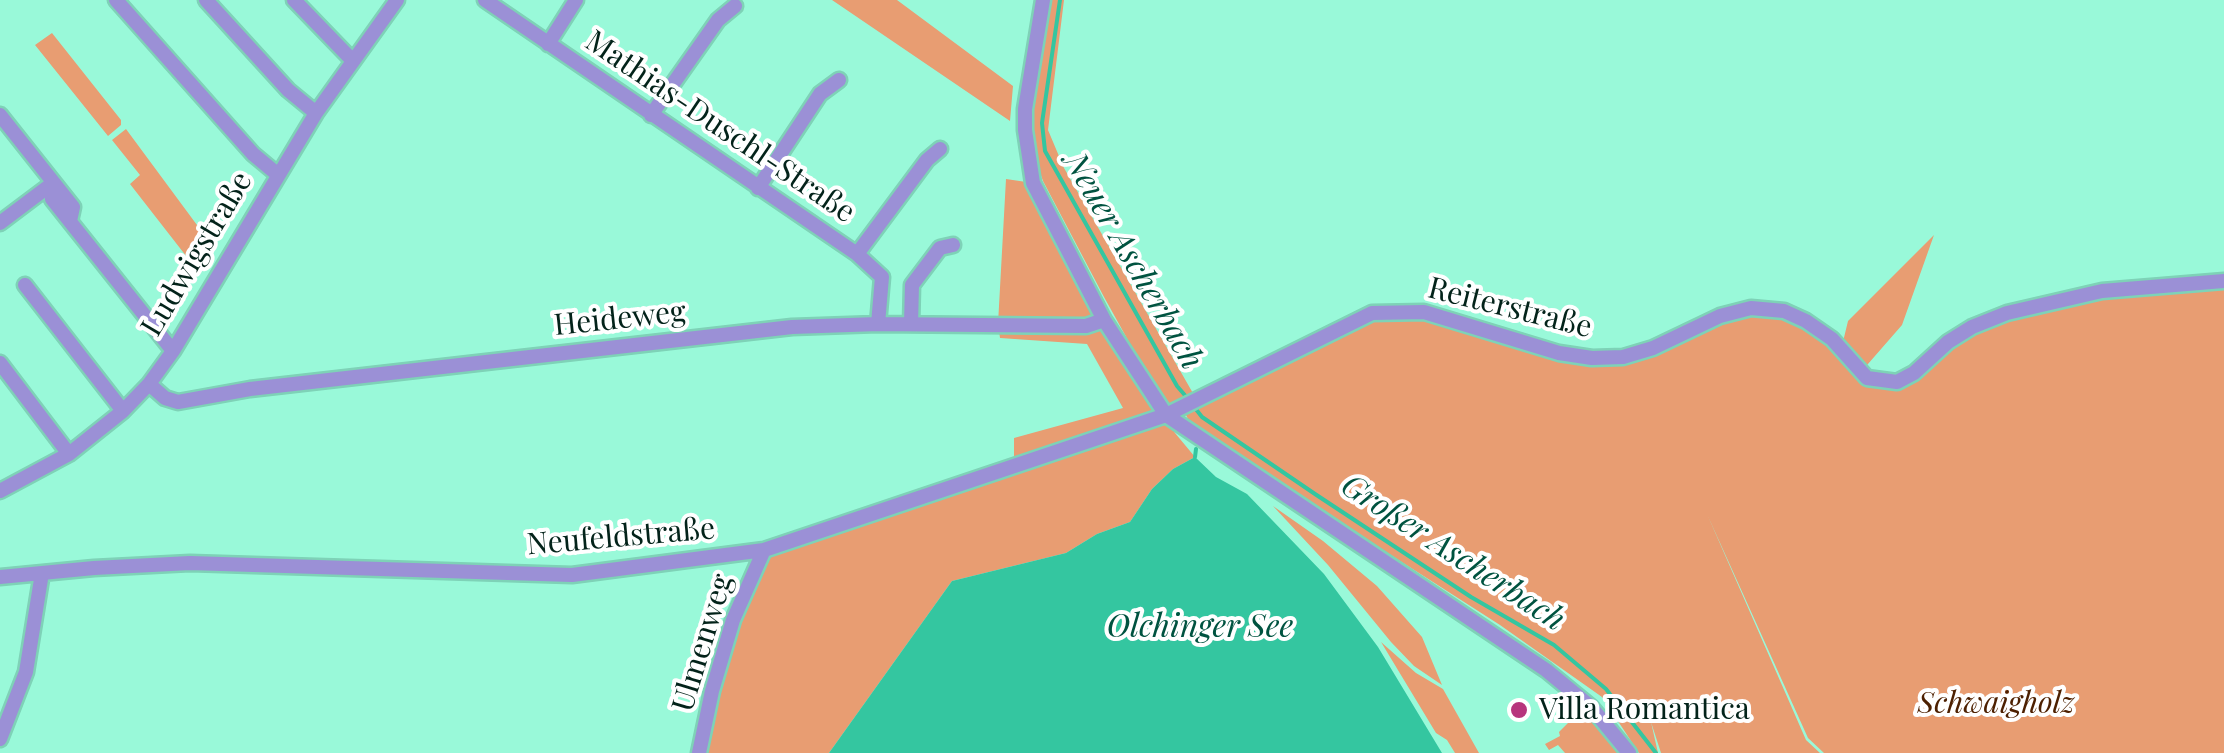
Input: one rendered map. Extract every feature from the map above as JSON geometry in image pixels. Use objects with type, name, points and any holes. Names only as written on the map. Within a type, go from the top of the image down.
[{"type":"street","points":[[116,0],[253,154],[277,174]]},
{"type":"street","points":[[206,0],[288,90],[316,113]]},
{"type":"street","points":[[294,0],[352,60]]},
{"type":"street","name":"Mathias-Duschl-Straße","points":[[485,0],[857,254],[882,277],[878,324]]},
{"type":"street","points":[[548,44],[576,0]]},
{"type":"street","points":[[1042,0],[1025,130],[1033,182],[1104,320],[1166,416],[1546,670],[1591,707],[1630,753]]},
{"type":"street","name":"Ludwigstraße","points":[[2,485],[69,454],[149,384],[173,351],[277,174],[393,2]]},
{"type":"street","points":[[652,115],[718,20],[735,6]]},
{"type":"street","points":[[758,188],[820,94],[838,80]]},
{"type":"street","points":[[0,115],[55,185]]},
{"type":"street","points":[[857,254],[927,160],[940,149]]},
{"type":"street","points":[[55,185],[52,199],[173,351]]},
{"type":"street","points":[[0,224],[55,185]]},
{"type":"street","points":[[911,324],[912,285],[940,248],[952,245]]},
{"type":"street","name":"Reiterstraße","points":[[1166,416],[1372,312],[1424,312],[1560,353],[1592,358],[1623,357],[1653,348],[1720,316],[1751,308],[1784,312],[1832,338],[1867,378],[1897,382],[1972,326],[2007,313],[2102,291],[2224,281]]},
{"type":"street","points":[[26,285],[122,411]]},
{"type":"street","name":"Heideweg","points":[[149,384],[165,398],[178,402],[250,389],[792,327],[1086,326],[1104,320]]},
{"type":"street","points":[[0,363],[69,454]]},
{"type":"street","name":"Neufeldstraße","points":[[0,577],[190,563],[572,575],[764,550],[1166,416]]},
{"type":"street","name":"Ulmenweg","points":[[700,753],[712,691],[733,620],[764,550]]},
{"type":"street","points":[[0,739],[26,672],[42,572]]},
{"type":"green space","points":[[832,0],[897,0],[1013,86],[1010,121]]},
{"type":"green space","points":[[1049,0],[1064,0],[1048,130],[1064,168],[1194,395],[1168,407],[1104,297],[1043,181],[1032,150],[1029,125]]},
{"type":"green space","points":[[52,33],[121,120],[121,125],[108,136],[35,45]]},
{"type":"green space","points":[[126,129],[211,244],[197,270],[130,184],[140,175],[112,140]]},
{"type":"green space","points":[[1006,179],[1033,183],[1175,433],[1195,457],[1173,469],[1152,489],[1130,522],[1097,534],[1066,553],[952,581],[829,753],[699,753],[712,691],[764,550],[1014,465],[1014,438],[1123,408],[1087,344],[1000,338]]},
{"type":"green space","name":"Schwaigholz","points":[[1934,235],[1902,325],[1861,372],[1897,382],[1972,327],[2102,291],[2224,281],[2224,753],[1824,753],[1808,738],[1707,514],[1806,740],[1820,753],[1661,753],[1651,722],[1658,753],[1639,753],[1602,697],[1500,625],[1330,516],[1188,419],[1185,413],[1393,310],[1559,353],[1623,357],[1753,311],[1779,312],[1841,350],[1848,321]]},
{"type":"green space","points":[[1273,506],[1377,586],[1422,637],[1442,685],[1414,666],[1391,642]]},
{"type":"green space","points":[[1381,642],[1416,673],[1443,689],[1479,753],[1455,753],[1447,740],[1436,733]]},
{"type":"green space","points":[[1591,707],[1629,753],[1565,753],[1558,745],[1549,750],[1545,744],[1560,736],[1559,732],[1581,710]]},
{"type":"water","name":"Olchinger See","points":[[1195,457],[1216,477],[1247,494],[1324,574],[1378,647],[1442,753],[829,753],[952,581],[1066,553],[1097,534],[1130,522],[1152,489],[1173,469]]},
{"type":"waterway","name":"Neuer Ascherbach","points":[[1060,0],[1042,123],[1045,151],[1177,386],[1189,400]]},
{"type":"waterway","name":"Großer Ascherbach","points":[[1195,408],[1202,417],[1471,597],[1554,645],[1606,689],[1656,753]]},
{"type":"waterway","points":[[1195,457],[1196,449]]},
{"type":"place","name":"Villa Romantica","points":[[1519,710]]}]
